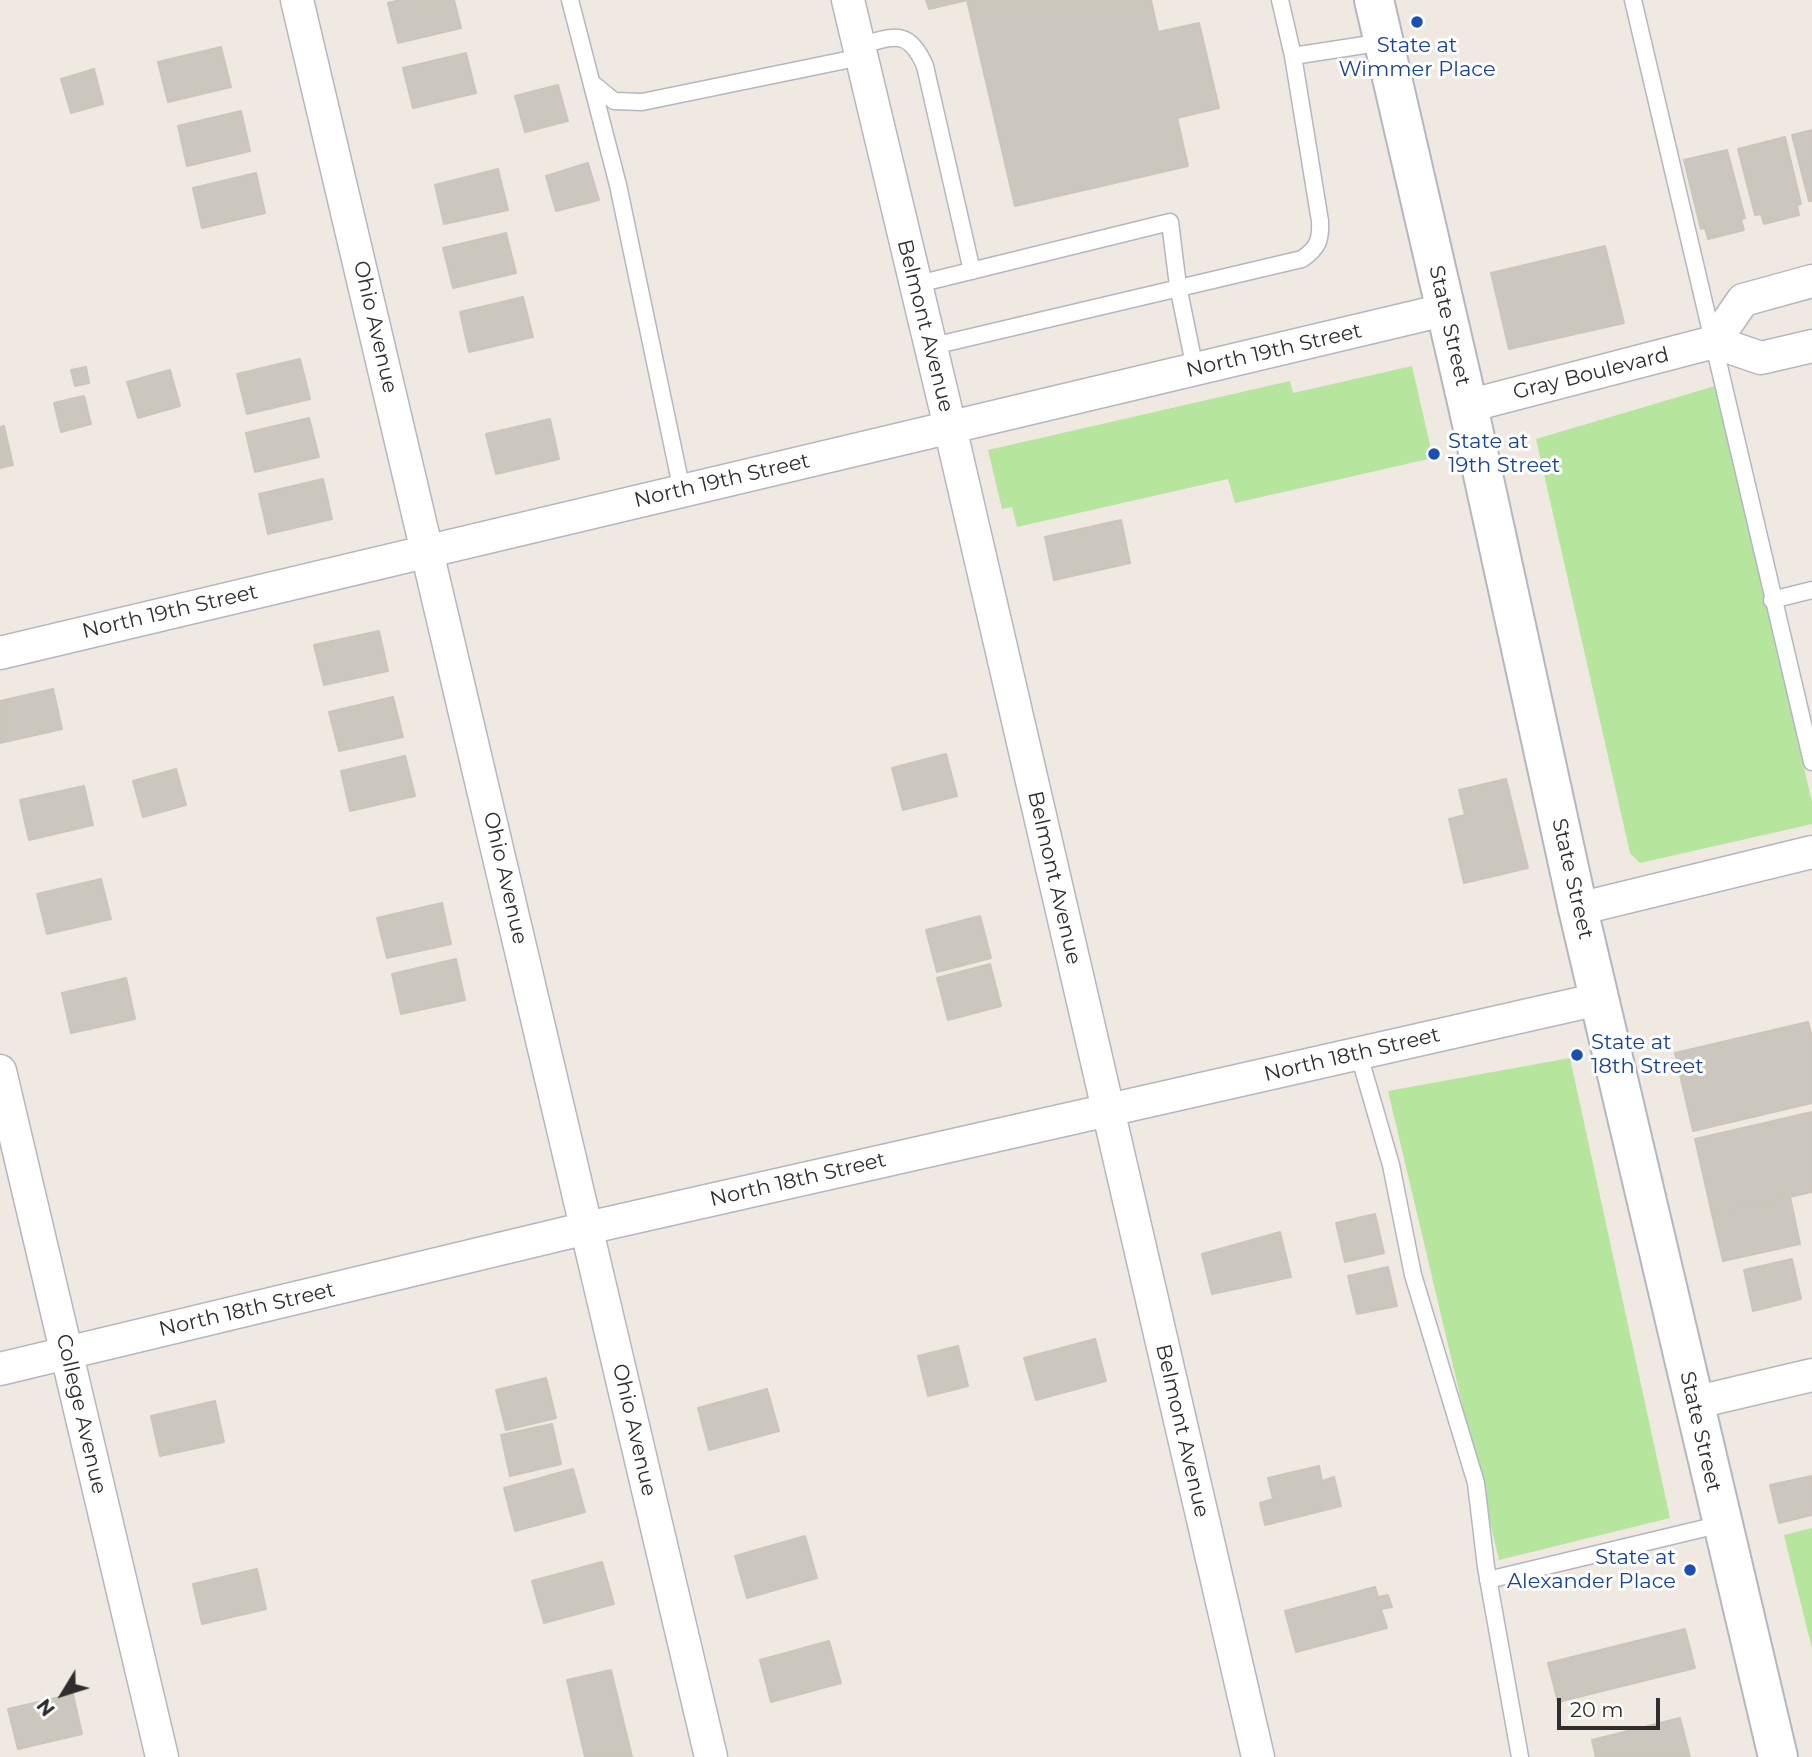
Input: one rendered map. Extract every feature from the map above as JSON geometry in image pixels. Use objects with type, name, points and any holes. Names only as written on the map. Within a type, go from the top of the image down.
[{"type":"main road","name":"State Street","points":[[1374,0],[1468,406],[1578,909],[1778,1757]]},
{"type":"street","name":"Ohio Avenue","points":[[298,0],[711,1757]]},
{"type":"street","name":"Belmont Avenue","points":[[848,0],[950,427],[1258,1757]]},
{"type":"street","points":[[1812,281],[1743,300],[1714,342],[1761,358],[1812,346]]},
{"type":"street","name":"North 19th Street","points":[[0,653],[1444,310]]},
{"type":"street","name":"Gray Boulevard","points":[[1468,406],[1714,342]]},
{"type":"street","points":[[1578,909],[1812,852]]},
{"type":"street","name":"North 18th Street","points":[[0,1369],[587,1228],[1599,999]]},
{"type":"street","name":"College Avenue","points":[[0,1071],[162,1757]]},
{"type":"street","points":[[1693,1403],[1812,1375]]},
{"type":"lane","points":[[570,0],[618,185],[682,491]]},
{"type":"lane","points":[[929,347],[1178,286],[1302,259],[1316,249],[1321,238],[1320,220],[1293,56],[1280,0]]},
{"type":"lane","points":[[1633,0],[1812,762]]},
{"type":"lane","points":[[592,83],[614,101],[642,102],[860,51],[895,36],[906,38],[918,50],[925,66],[972,271]]},
{"type":"lane","points":[[1293,56],[1384,42]]},
{"type":"lane","points":[[914,285],[1170,222],[1178,286],[1195,369]]},
{"type":"lane","points":[[1772,600],[1812,590]]},
{"type":"lane","points":[[1359,1055],[1391,1165],[1412,1275],[1476,1483],[1488,1580],[1520,1757]]},
{"type":"lane","points":[[1488,1580],[1722,1524]]},
{"type":"green space","points":[[1412,366],[1433,458],[1235,503],[1228,479],[1017,527],[1012,507],[1002,509],[988,450],[1290,381],[1293,393]]},
{"type":"green space","points":[[1715,386],[1812,802],[1812,824],[1640,863],[1630,853],[1536,439]]},
{"type":"green space","points":[[1570,1058],[1670,1518],[1499,1560],[1388,1091]]},
{"type":"green space","points":[[1812,1528],[1812,1649],[1784,1535]]},
{"type":"building","points":[[401,0],[454,0],[461,28],[398,43],[388,3]]},
{"type":"building","points":[[926,0],[967,0],[929,9]]},
{"type":"building","points":[[967,0],[1151,0],[1158,32],[1199,23],[1219,108],[1177,118],[1188,166],[1015,206]]},
{"type":"building","points":[[221,47],[231,87],[168,102],[158,62]]},
{"type":"building","points":[[466,53],[476,93],[413,108],[403,68]]},
{"type":"building","points":[[94,69],[103,104],[71,113],[61,79]]},
{"type":"building","points":[[558,85],[568,121],[525,132],[515,96]]},
{"type":"building","points":[[241,111],[250,151],[187,166],[178,126]]},
{"type":"building","points":[[1812,130],[1812,201],[1809,201],[1792,135]]},
{"type":"building","points":[[1785,137],[1801,204],[1797,205],[1799,215],[1764,224],[1761,214],[1755,215],[1738,149]]},
{"type":"building","points":[[1727,150],[1745,218],[1741,219],[1744,230],[1708,239],[1705,228],[1701,229],[1684,160]]},
{"type":"building","points":[[588,163],[599,200],[556,211],[546,176]]},
{"type":"building","points":[[498,169],[508,210],[444,224],[435,185]]},
{"type":"building","points":[[256,173],[265,213],[202,228],[193,188]]},
{"type":"building","points":[[506,233],[516,273],[453,288],[443,248]]},
{"type":"building","points":[[1605,246],[1624,323],[1509,349],[1491,273]]},
{"type":"building","points":[[523,297],[533,337],[469,352],[460,312]]},
{"type":"building","points":[[300,359],[310,399],[247,414],[237,374]]},
{"type":"building","points":[[86,367],[89,383],[75,386],[71,370]]},
{"type":"building","points":[[170,370],[180,406],[138,418],[127,382]]},
{"type":"building","points":[[84,396],[91,424],[61,432],[54,403]]},
{"type":"building","points":[[309,418],[319,457],[255,472],[246,433]]},
{"type":"building","points":[[550,419],[559,459],[496,474],[486,434]]},
{"type":"building","points":[[4,426],[13,465],[0,468],[0,427]]},
{"type":"building","points":[[323,479],[332,519],[268,534],[259,494]]},
{"type":"building","points":[[1121,520],[1130,563],[1054,580],[1045,537]]},
{"type":"building","points":[[379,631],[388,671],[324,685],[314,645]]},
{"type":"building","points":[[53,689],[62,729],[0,743],[0,701]]},
{"type":"building","points":[[393,697],[403,737],[339,751],[329,712]]},
{"type":"building","points":[[946,754],[957,796],[903,810],[892,768]]},
{"type":"building","points":[[405,756],[415,796],[350,811],[341,771]]},
{"type":"building","points":[[176,769],[186,805],[143,817],[133,781]]},
{"type":"building","points":[[1506,779],[1528,868],[1464,883],[1449,819],[1465,815],[1459,790]]},
{"type":"building","points":[[84,786],[93,825],[29,840],[20,800]]},
{"type":"building","points":[[101,879],[111,919],[47,934],[37,894]]},
{"type":"building","points":[[442,903],[451,944],[387,958],[377,918]]},
{"type":"building","points":[[980,916],[991,958],[937,972],[926,930]]},
{"type":"building","points":[[456,959],[465,1000],[401,1014],[392,974]]},
{"type":"building","points":[[990,964],[1001,1006],[948,1020],[937,978]]},
{"type":"building","points":[[126,978],[135,1019],[71,1033],[62,993]]},
{"type":"building","points":[[1808,1022],[1812,1037],[1812,1103],[1693,1131],[1675,1053]]},
{"type":"building","points":[[1812,1112],[1812,1192],[1712,1214],[1695,1139]]},
{"type":"building","points":[[1790,1197],[1800,1244],[1723,1261],[1712,1214]]},
{"type":"building","points":[[1375,1214],[1384,1253],[1345,1262],[1336,1223]]},
{"type":"building","points":[[1280,1232],[1291,1277],[1212,1294],[1202,1254]]},
{"type":"building","points":[[1792,1259],[1801,1299],[1753,1311],[1744,1270]]},
{"type":"building","points":[[1388,1267],[1397,1306],[1357,1314],[1348,1276]]},
{"type":"building","points":[[1095,1339],[1106,1381],[1036,1400],[1024,1358]]},
{"type":"building","points":[[958,1346],[968,1386],[928,1396],[918,1356]]},
{"type":"building","points":[[546,1378],[556,1418],[506,1430],[496,1390]]},
{"type":"building","points":[[767,1389],[779,1431],[709,1450],[698,1408]]},
{"type":"building","points":[[215,1401],[224,1442],[160,1456],[151,1416]]},
{"type":"building","points":[[552,1424],[561,1464],[510,1476],[501,1435]]},
{"type":"building","points":[[1319,1466],[1322,1481],[1334,1477],[1341,1506],[1265,1525],[1260,1503],[1273,1499],[1268,1478]]},
{"type":"building","points":[[573,1469],[585,1512],[515,1531],[504,1488]]},
{"type":"building","points":[[1812,1476],[1812,1515],[1779,1523],[1770,1485]]},
{"type":"building","points":[[805,1536],[817,1578],[747,1598],[735,1556]]},
{"type":"building","points":[[602,1562],[614,1604],[544,1623],[532,1581]]},
{"type":"building","points":[[257,1569],[266,1609],[202,1624],[193,1584]]},
{"type":"building","points":[[1375,1587],[1378,1597],[1388,1595],[1392,1607],[1381,1609],[1387,1628],[1296,1652],[1285,1611]]},
{"type":"building","points":[[1685,1629],[1695,1668],[1558,1702],[1548,1663]]},
{"type":"building","points":[[829,1641],[841,1683],[771,1702],[760,1660]]},
{"type":"building","points":[[611,1670],[632,1757],[585,1757],[567,1680]]},
{"type":"building","points":[[73,1694],[82,1734],[18,1749],[8,1709]]},
{"type":"building","points":[[1680,1718],[1690,1757],[1596,1757],[1592,1740]]},
{"type":"place","name":"State at Wimmer Place","points":[[1417,22]]},
{"type":"place","name":"State at 19th Street","points":[[1434,454]]},
{"type":"place","name":"State at 18th Street","points":[[1577,1055]]},
{"type":"place","name":"State at Alexander Place","points":[[1690,1570]]}]
